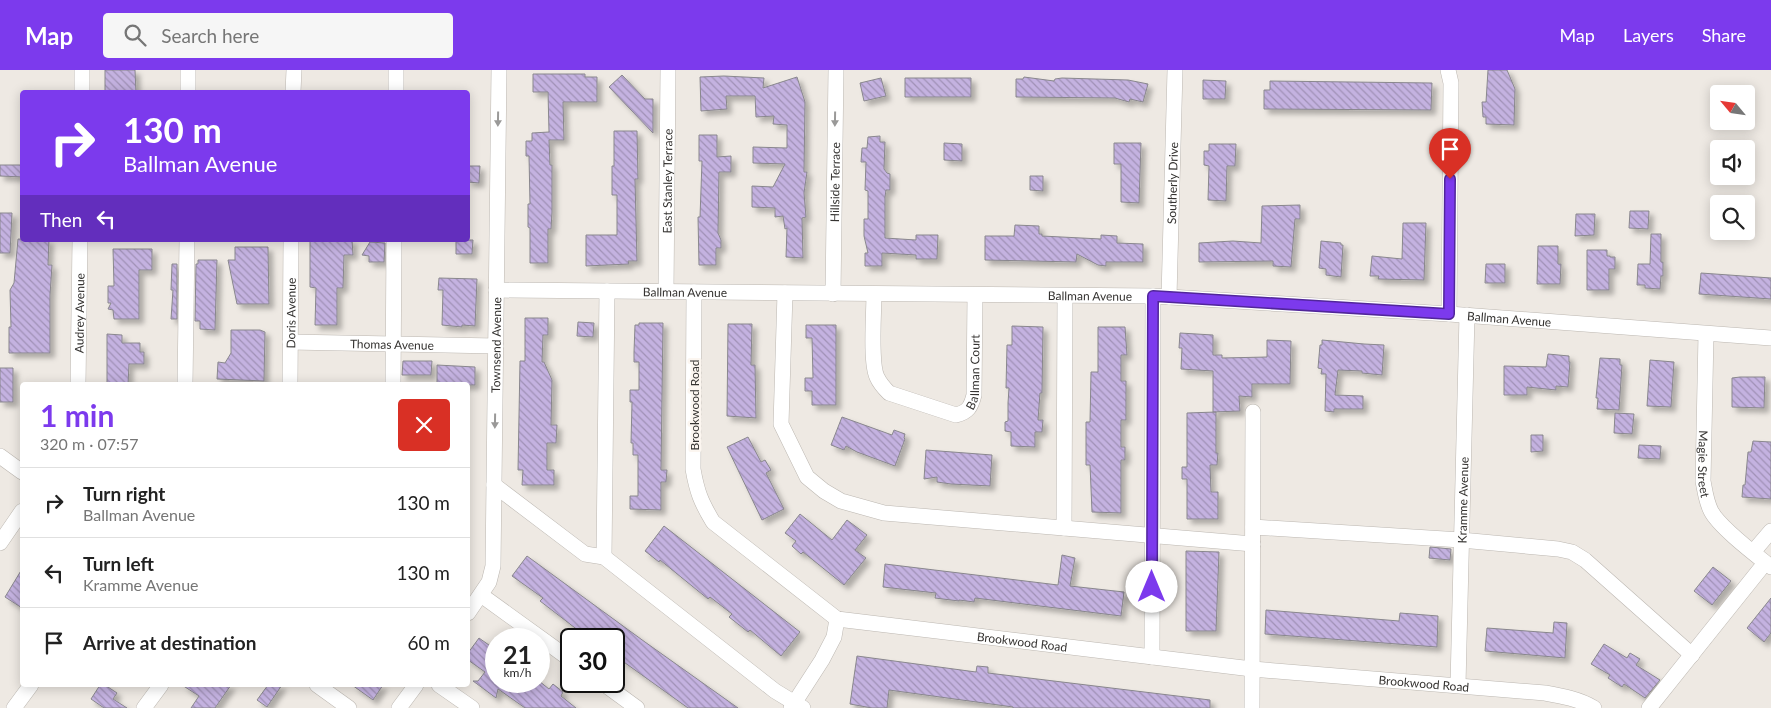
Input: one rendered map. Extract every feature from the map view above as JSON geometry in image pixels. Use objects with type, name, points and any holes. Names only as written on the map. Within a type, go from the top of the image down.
[{"type":"street","points":[[82,70],[82,90]]},
{"type":"street","points":[[188,70],[188,90]]},
{"type":"street","points":[[293,90],[294,70]]},
{"type":"street","points":[[396,70],[396,90]]},
{"type":"street","name":"Townsend Avenue","points":[[470,610],[490,582],[493,566],[499,70]]},
{"type":"street","name":"East Stanley Terrace","points":[[666,292],[668,70]]},
{"type":"street","name":"Hillside Terrace","points":[[833,294],[836,70]]},
{"type":"street","name":"Southerly Drive","points":[[1169,297],[1175,70]]},
{"type":"street","points":[[1448,70],[1451,82],[1449,314]]},
{"type":"street","name":"Audrey Avenue","points":[[78,382],[80,242]]},
{"type":"street","points":[[185,382],[187,242]]},
{"type":"street","name":"Doris Avenue","points":[[290,382],[291,242]]},
{"type":"street","points":[[393,382],[394,242]]},
{"type":"street","name":"Ballman Avenue","points":[[496,290],[1153,296],[1467,315],[1771,338]]},
{"type":"street","points":[[604,557],[607,291]]},
{"type":"street","name":"Brookwood Road","points":[[694,292],[694,469],[697,490],[703,506],[714,522],[837,619],[1252,669],[1458,685],[1565,696],[1594,708]]},
{"type":"street","points":[[785,293],[781,424],[807,477],[824,492],[841,501],[884,513],[1253,544]]},
{"type":"street","name":"Ballman Court","points":[[874,294],[874,364],[876,376],[882,385],[890,393],[956,415],[966,413],[971,406],[974,395],[975,295]]},
{"type":"street","points":[[1064,528],[1065,296]]},
{"type":"street","points":[[1152,657],[1153,296]]},
{"type":"street","name":"Kramme Avenue","points":[[1458,685],[1467,315]]},
{"type":"street","name":"Magie Street","points":[[1706,334],[1703,480],[1706,500],[1711,513],[1720,524],[1768,565]]},
{"type":"street","name":"Thomas Avenue","points":[[290,342],[496,346]]},
{"type":"street","points":[[1252,708],[1253,412]]},
{"type":"street","points":[[0,456],[20,471]]},
{"type":"street","points":[[494,485],[585,554],[604,557],[796,707],[834,637],[837,619]]},
{"type":"street","points":[[0,543],[20,514]]},
{"type":"street","points":[[1253,527],[1461,540],[1572,552],[1584,560],[1692,655]]},
{"type":"street","points":[[1753,552],[1771,531]]},
{"type":"street","points":[[1649,708],[1768,565]]},
{"type":"street","points":[[480,595],[560,652]]},
{"type":"street","points":[[14,708],[30,687]]},
{"type":"street","points":[[144,708],[160,687]]},
{"type":"street","points":[[320,687],[349,708]]},
{"type":"street","points":[[399,708],[415,687]]},
{"type":"street","points":[[442,687],[472,708]]},
{"type":"street","points":[[616,693],[637,708]]},
{"type":"building","points":[[105,70],[135,70],[136,90],[105,90]]},
{"type":"building","points":[[1488,70],[1507,70],[1515,89],[1514,125],[1486,124],[1486,117],[1483,117],[1482,102],[1486,102]]},
{"type":"building","points":[[533,74],[585,74],[585,77],[597,77],[597,102],[563,102],[564,140],[549,140],[550,165],[552,165],[552,212],[551,229],[548,229],[548,263],[530,263],[530,228],[528,227],[528,204],[530,204],[529,156],[526,156],[526,141],[532,141],[532,133],[549,132],[548,92],[533,92]]},
{"type":"building","points":[[622,75],[645,99],[653,99],[653,133],[609,87]]},
{"type":"building","points":[[700,77],[764,78],[763,88],[797,77],[805,102],[804,172],[807,172],[804,193],[806,217],[802,218],[803,258],[786,257],[787,228],[785,229],[783,216],[775,217],[775,208],[752,207],[752,186],[773,187],[785,164],[753,163],[753,147],[787,148],[787,125],[773,124],[774,116],[756,117],[755,96],[726,96],[727,109],[701,111]]},
{"type":"building","points":[[1024,77],[1054,81],[1055,79],[1062,78],[1128,80],[1148,84],[1143,102],[1130,99],[1129,102],[1115,98],[1016,97],[1016,79],[1023,79]]},
{"type":"building","points":[[881,78],[886,96],[864,101],[860,83]]},
{"type":"building","points":[[905,78],[971,78],[971,97],[905,97]]},
{"type":"building","points":[[1203,80],[1226,81],[1225,99],[1203,99]]},
{"type":"building","points":[[1270,81],[1432,83],[1431,110],[1264,109],[1264,90],[1270,90]]},
{"type":"building","points":[[614,131],[637,131],[638,179],[635,179],[637,261],[628,261],[629,264],[586,266],[586,235],[617,235],[617,195],[612,195]]},
{"type":"building","points":[[699,135],[717,135],[717,157],[731,156],[731,172],[719,172],[718,233],[721,240],[721,248],[716,248],[716,265],[699,265],[698,217],[700,217],[702,161],[699,161]]},
{"type":"building","points":[[880,136],[880,142],[885,142],[884,169],[890,174],[890,190],[886,190],[885,197],[885,238],[916,240],[916,235],[938,235],[937,259],[916,259],[916,255],[882,253],[882,266],[865,266],[865,253],[868,253],[864,236],[864,219],[868,219],[868,191],[865,190],[866,162],[861,162],[862,148],[867,148],[868,137]]},
{"type":"building","points":[[944,143],[962,144],[962,161],[944,160]]},
{"type":"building","points":[[1114,143],[1141,143],[1139,203],[1121,202],[1121,164],[1114,164]]},
{"type":"building","points":[[1209,144],[1236,144],[1235,166],[1227,166],[1226,201],[1208,200],[1209,166],[1204,165],[1204,151],[1209,151]]},
{"type":"building","points":[[0,165],[20,165],[20,177],[0,176]]},
{"type":"building","points":[[470,166],[480,166],[479,183],[470,182]]},
{"type":"building","points":[[1030,176],[1043,176],[1043,191],[1030,190]]},
{"type":"building","points":[[1300,205],[1300,219],[1295,219],[1291,267],[1273,266],[1273,261],[1199,262],[1199,243],[1233,241],[1261,243],[1262,206]]},
{"type":"building","points":[[1630,211],[1649,211],[1648,229],[1629,228]]},
{"type":"building","points":[[0,213],[12,213],[10,253],[0,253]]},
{"type":"building","points":[[1576,214],[1595,214],[1594,235],[1575,236]]},
{"type":"building","points":[[1403,223],[1426,223],[1424,280],[1378,279],[1379,276],[1370,276],[1372,256],[1402,259]]},
{"type":"building","points":[[1015,225],[1039,226],[1039,234],[1042,234],[1042,236],[1101,239],[1101,235],[1117,236],[1117,243],[1143,244],[1143,262],[1106,262],[1106,266],[1098,265],[1077,254],[1076,262],[985,260],[985,236],[1014,236]]},
{"type":"building","points":[[1651,234],[1661,234],[1663,276],[1661,276],[1660,289],[1645,288],[1645,285],[1637,285],[1638,264],[1650,264]]},
{"type":"building","points":[[18,239],[20,239],[20,242],[49,242],[48,265],[52,265],[50,353],[9,353],[9,327],[11,327],[10,290],[14,283]]},
{"type":"building","points":[[470,240],[473,240],[472,254],[456,254],[456,242],[470,242]]},
{"type":"building","points":[[1321,241],[1341,243],[1343,245],[1341,277],[1326,275],[1326,269],[1319,268]]},
{"type":"building","points":[[310,242],[352,242],[353,255],[344,255],[343,288],[337,288],[337,325],[315,325],[316,288],[310,287]]},
{"type":"building","points":[[370,242],[385,243],[384,262],[369,262],[369,256],[362,255]]},
{"type":"building","points":[[1538,246],[1558,246],[1558,264],[1561,264],[1560,284],[1537,284]]},
{"type":"building","points":[[235,247],[268,247],[269,304],[237,304],[228,260],[235,260]]},
{"type":"building","points":[[113,249],[152,249],[152,270],[139,270],[139,319],[114,319],[113,310],[108,309],[111,303],[108,303],[108,286],[114,286]]},
{"type":"building","points":[[1587,250],[1607,250],[1607,256],[1615,257],[1615,269],[1609,269],[1609,290],[1587,290]]},
{"type":"building","points":[[198,260],[217,260],[215,330],[200,329],[200,321],[195,321],[196,264],[198,264]]},
{"type":"building","points":[[172,264],[177,264],[177,319],[171,319]]},
{"type":"building","points":[[1486,264],[1505,264],[1505,283],[1485,283]]},
{"type":"building","points":[[1701,273],[1771,278],[1771,299],[1699,294]]},
{"type":"building","points":[[439,278],[477,279],[475,326],[442,325],[443,290],[438,290]]},
{"type":"building","points":[[525,318],[548,318],[548,335],[543,335],[542,362],[544,362],[552,380],[551,425],[557,425],[556,443],[547,443],[547,470],[554,470],[554,485],[522,485],[523,470],[518,470],[520,361],[525,361]]},
{"type":"building","points":[[578,322],[594,323],[593,337],[577,336]]},
{"type":"building","points":[[639,323],[663,323],[661,470],[667,470],[666,482],[661,482],[661,510],[630,509],[630,496],[638,496],[638,455],[633,455],[633,443],[631,443],[632,402],[630,402],[630,390],[639,390],[639,362],[634,362],[634,352],[635,325],[639,325]]},
{"type":"building","points":[[728,324],[752,324],[751,365],[755,365],[756,418],[727,416]]},
{"type":"building","points":[[806,325],[836,325],[836,405],[812,405],[812,391],[805,391],[805,378],[813,378],[812,338],[806,338]]},
{"type":"building","points":[[1012,326],[1043,327],[1042,393],[1040,393],[1038,420],[1043,420],[1042,432],[1035,432],[1035,447],[1011,446],[1011,432],[1005,431],[1005,422],[1008,421],[1009,388],[1006,388],[1007,345],[1012,345]]},
{"type":"building","points":[[1098,327],[1125,327],[1127,355],[1121,355],[1121,381],[1126,381],[1126,420],[1121,420],[1121,447],[1125,447],[1125,460],[1121,460],[1121,513],[1092,512],[1090,465],[1086,465],[1086,422],[1090,422],[1091,372],[1098,372]]},
{"type":"building","points":[[231,330],[260,330],[265,332],[264,381],[217,379],[218,362],[225,363],[231,353]]},
{"type":"building","points":[[1180,333],[1213,335],[1213,355],[1222,355],[1222,358],[1267,357],[1267,340],[1291,341],[1290,384],[1252,384],[1252,397],[1239,396],[1240,411],[1213,412],[1213,371],[1181,369],[1182,348],[1179,348]]},
{"type":"building","points":[[107,334],[122,335],[122,343],[140,343],[140,352],[144,352],[144,364],[129,364],[128,382],[107,382]]},
{"type":"building","points":[[1322,340],[1384,345],[1382,375],[1362,373],[1362,371],[1338,370],[1335,395],[1363,396],[1363,409],[1334,409],[1334,412],[1325,411],[1326,374],[1321,374],[1322,369],[1318,368]]},
{"type":"building","points":[[1548,354],[1569,356],[1568,387],[1556,386],[1556,390],[1527,387],[1527,395],[1504,395],[1504,366],[1546,367]]},
{"type":"building","points":[[1600,358],[1620,359],[1620,365],[1622,365],[1619,410],[1597,409],[1598,398],[1596,398]]},
{"type":"building","points":[[1650,360],[1674,362],[1671,407],[1647,406]]},
{"type":"building","points":[[403,361],[432,361],[431,375],[402,375]]},
{"type":"building","points":[[437,365],[475,367],[475,385],[470,385],[470,382],[437,382]]},
{"type":"building","points":[[0,368],[13,368],[13,402],[0,402]]},
{"type":"building","points":[[1765,377],[1764,408],[1732,407],[1732,378]]},
{"type":"building","points":[[1216,412],[1217,465],[1210,465],[1211,492],[1218,492],[1218,519],[1187,519],[1187,479],[1182,479],[1182,467],[1187,467],[1187,413]]},
{"type":"building","points":[[1615,413],[1634,414],[1632,434],[1614,433]]},
{"type":"building","points":[[842,417],[892,435],[894,430],[905,434],[895,466],[846,446],[844,450],[831,445]]},
{"type":"building","points":[[1531,435],[1543,435],[1543,451],[1531,452]]},
{"type":"building","points":[[748,437],[761,462],[765,460],[771,470],[766,473],[784,509],[762,520],[727,447]]},
{"type":"building","points":[[1753,441],[1771,442],[1771,499],[1742,497],[1748,452],[1751,452]]},
{"type":"building","points":[[1639,445],[1661,446],[1660,459],[1638,458]]},
{"type":"building","points":[[926,450],[992,455],[990,486],[937,482],[937,477],[924,479]]},
{"type":"building","points":[[800,514],[832,540],[847,520],[867,535],[855,550],[866,558],[844,585],[803,552],[801,554],[792,546],[796,541],[785,533]]},
{"type":"building","points":[[664,526],[800,632],[781,656],[750,630],[748,632],[729,617],[732,614],[710,597],[708,599],[660,560],[659,562],[645,551]]},
{"type":"building","points":[[1430,547],[1451,549],[1450,560],[1429,558]]},
{"type":"building","points":[[1186,551],[1219,552],[1216,631],[1186,631]]},
{"type":"building","points":[[1062,555],[1075,558],[1070,586],[1124,592],[1121,616],[975,598],[974,602],[959,601],[935,598],[936,593],[883,587],[885,564],[1058,585]]},
{"type":"building","points":[[527,556],[738,708],[688,708],[625,663],[625,628],[575,628],[540,601],[543,598],[512,576]]},
{"type":"building","points":[[1713,567],[1731,581],[1712,605],[1694,591]]},
{"type":"building","points":[[20,572],[20,607],[5,597]]},
{"type":"building","points":[[1771,598],[1771,633],[1764,642],[1747,628]]},
{"type":"building","points":[[1266,610],[1399,621],[1400,613],[1438,616],[1437,647],[1265,634]]},
{"type":"building","points":[[1554,622],[1567,623],[1565,658],[1485,651],[1487,628],[1553,633]]},
{"type":"building","points":[[479,638],[485,642],[485,672],[470,661],[470,650]]},
{"type":"building","points":[[1604,644],[1627,658],[1630,653],[1640,659],[1636,665],[1660,680],[1645,698],[1624,684],[1622,687],[1608,678],[1610,675],[1591,664]]},
{"type":"building","points":[[857,656],[976,672],[977,666],[988,667],[988,673],[1210,700],[1210,708],[1013,708],[889,690],[887,708],[872,708],[850,704]]},
{"type":"building","points":[[485,672],[485,690],[473,681],[478,681]]},
{"type":"building","points":[[553,684],[560,690],[560,693],[562,693],[561,696],[576,708],[525,708],[504,693],[550,693],[550,688]]},
{"type":"building","points":[[99,687],[108,687],[117,693],[113,699],[127,708],[104,708],[91,699]]},
{"type":"building","points":[[185,687],[230,687],[215,708],[191,708],[199,696]]},
{"type":"building","points":[[267,687],[281,687],[267,707],[257,700]]},
{"type":"building","points":[[355,687],[382,687],[373,700]]},
{"type":"building","points":[[489,693],[497,693],[496,698]]},
{"type":"route","points":[[1152,587],[1153,296],[1449,314],[1450,179]]}]
